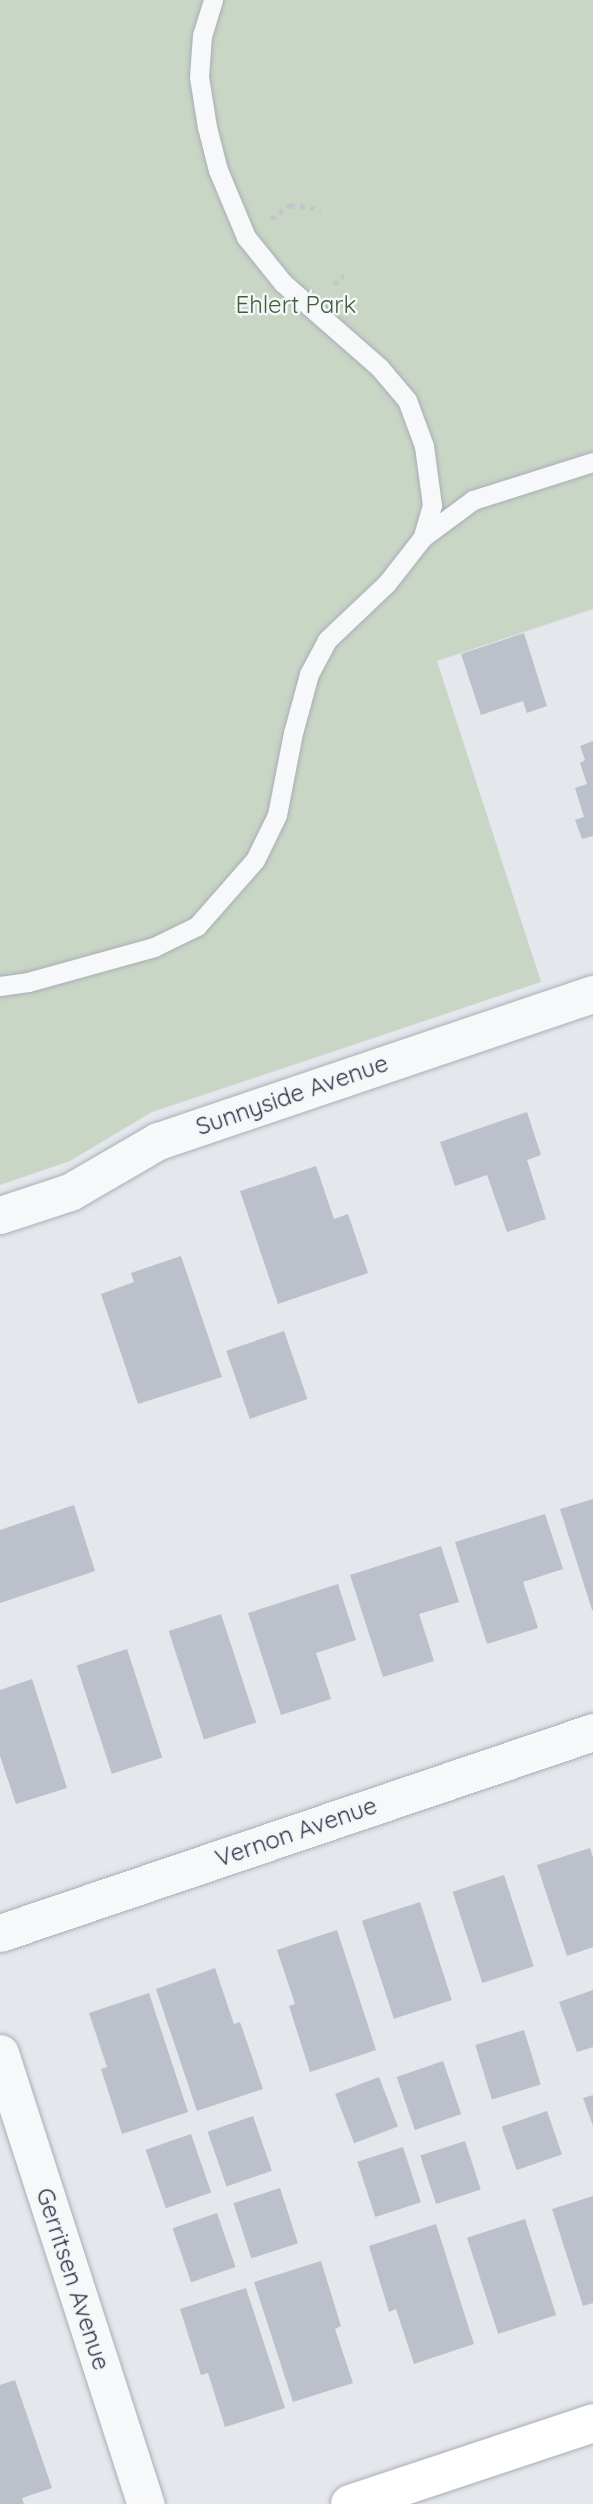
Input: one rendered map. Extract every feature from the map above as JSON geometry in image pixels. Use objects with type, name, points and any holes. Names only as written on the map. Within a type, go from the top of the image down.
[{"type":"street","name":"Sunnyside Avenue","points":[[0,1215],[70,1192],[158,1140],[593,995]]},
{"type":"street","name":"Vernon Avenue","points":[[0,1933],[593,1731]]},
{"type":"street","name":"Gerritsen Avenue","points":[[0,2053],[146,2504]]},
{"type":"street","points":[[350,2504],[593,2423]]},
{"type":"lane","points":[[213,0],[202,34],[199,77],[207,127],[218,170],[246,237],[283,283],[379,368],[407,400],[424,446],[432,505],[423,537]]},
{"type":"lane","points":[[0,986],[28,982],[154,947],[197,926],[255,860],[277,815],[309,674],[327,640],[387,583],[423,537],[473,500],[593,462]]},
{"type":"path","points":[[246,237],[290,205],[321,209]]},
{"type":"green space","name":"Ehlert Park","points":[[0,0],[593,0],[593,609],[437,661],[541,982],[152,1112],[70,1161],[0,1185]]},
{"type":"building","points":[[524,633],[547,706],[527,713],[523,701],[481,715],[461,654]]},
{"type":"building","points":[[593,741],[593,836],[582,839],[575,820],[584,817],[575,788],[587,784],[580,763],[585,760],[580,746]]},
{"type":"building","points":[[527,1112],[541,1155],[527,1160],[546,1219],[507,1232],[487,1175],[455,1186],[440,1142]]},
{"type":"building","points":[[316,1166],[334,1219],[348,1214],[368,1273],[278,1304],[240,1191]]},
{"type":"building","points":[[181,1256],[222,1377],[138,1404],[101,1294],[134,1282],[131,1273]]},
{"type":"building","points":[[284,1331],[307,1399],[250,1419],[226,1351]]},
{"type":"building","points":[[593,1499],[593,1610],[592,1610],[560,1509]]},
{"type":"building","points":[[74,1505],[95,1571],[0,1603],[0,1530]]},
{"type":"building","points":[[545,1514],[563,1569],[523,1582],[538,1628],[487,1644],[455,1542]]},
{"type":"building","points":[[441,1546],[459,1602],[419,1614],[434,1661],[383,1677],[350,1575]]},
{"type":"building","points":[[338,1584],[356,1640],[316,1653],[331,1699],[281,1715],[248,1613]]},
{"type":"building","points":[[221,1614],[256,1722],[204,1739],[169,1631]]},
{"type":"building","points":[[127,1649],[162,1757],[112,1774],[77,1665]]},
{"type":"building","points":[[32,1679],[67,1788],[16,1804],[0,1756],[0,1690]]},
{"type":"building","points":[[590,1848],[593,1857],[593,1947],[567,1956],[537,1865]]},
{"type":"building","points":[[504,1875],[534,1966],[482,1983],[453,1892]]},
{"type":"building","points":[[420,1902],[452,2000],[394,2019],[362,1921]]},
{"type":"building","points":[[337,1930],[376,2050],[310,2072],[289,2006],[295,2004],[277,1950]]},
{"type":"building","points":[[215,1968],[234,2024],[240,2022],[263,2089],[197,2111],[156,1989]]},
{"type":"building","points":[[593,1990],[593,2047],[577,2052],[559,2002]]},
{"type":"building","points":[[149,1993],[188,2112],[122,2134],[101,2069],[107,2067],[89,2013]]},
{"type":"building","points":[[524,2030],[541,2085],[492,2099],[475,2045]]},
{"type":"building","points":[[443,2061],[461,2114],[415,2130],[397,2077]]},
{"type":"building","points":[[379,2077],[398,2126],[354,2143],[335,2094]]},
{"type":"building","points":[[593,2095],[593,2126],[583,2098]]},
{"type":"building","points":[[547,2111],[562,2154],[517,2170],[502,2127]]},
{"type":"building","points":[[253,2116],[272,2171],[226,2186],[208,2132]]},
{"type":"building","points":[[191,2134],[211,2193],[166,2208],[146,2150]]},
{"type":"building","points":[[465,2141],[481,2190],[436,2204],[420,2156]]},
{"type":"building","points":[[403,2147],[421,2202],[375,2217],[357,2162]]},
{"type":"building","points":[[280,2188],[298,2243],[251,2258],[233,2203]]},
{"type":"building","points":[[593,2196],[593,2303],[583,2306],[552,2209]]},
{"type":"building","points":[[217,2213],[236,2267],[191,2282],[173,2228]]},
{"type":"building","points":[[525,2219],[556,2315],[498,2334],[467,2238]]},
{"type":"building","points":[[436,2224],[474,2344],[414,2364],[396,2309],[389,2312],[369,2246]]},
{"type":"building","points":[[321,2261],[341,2326],[335,2329],[353,2383],[293,2402],[254,2282]]},
{"type":"building","points":[[246,2288],[285,2408],[225,2427],[208,2373],[201,2375],[180,2309]]},
{"type":"building","points":[[15,2380],[52,2488],[22,2498],[24,2504],[0,2504],[0,2385]]}]
